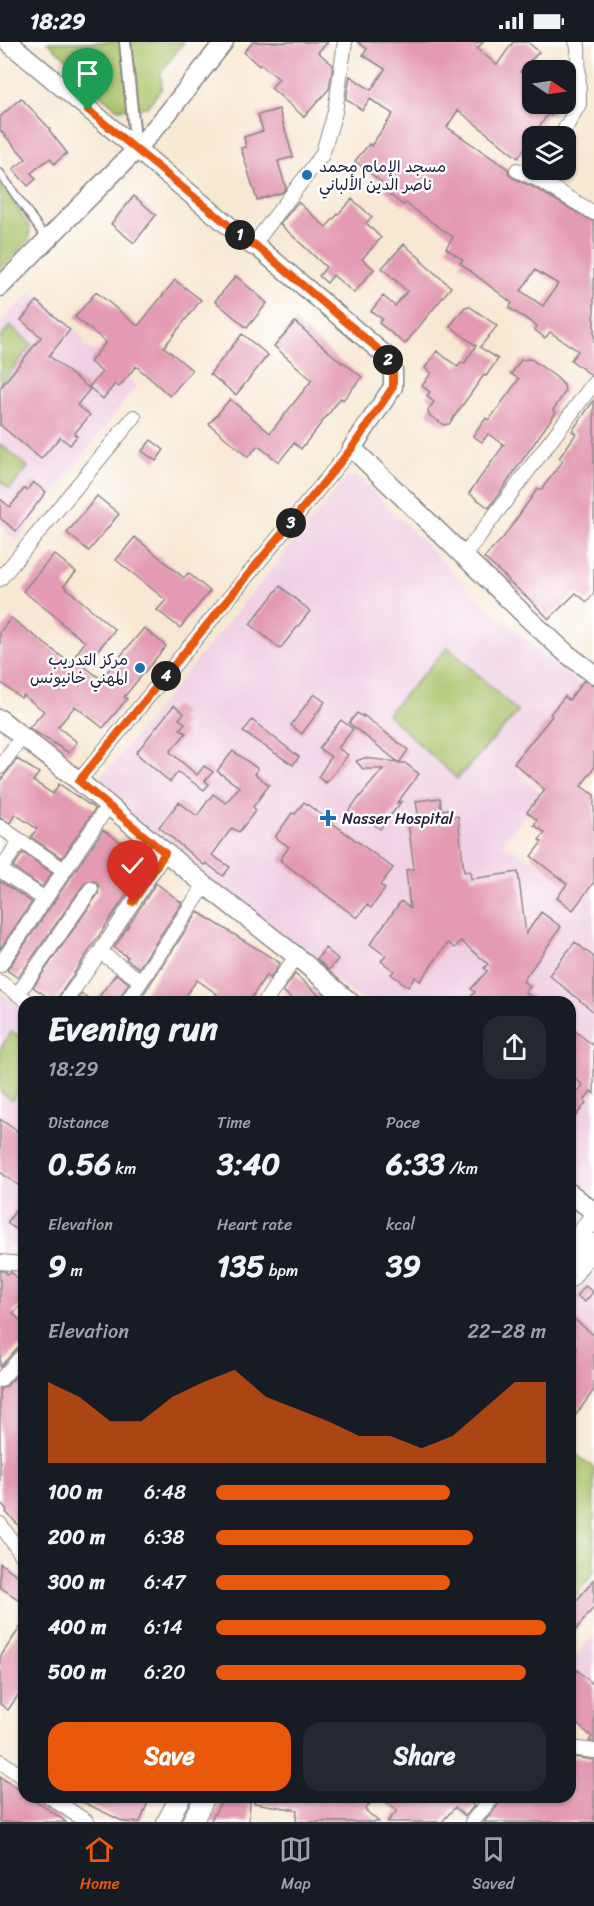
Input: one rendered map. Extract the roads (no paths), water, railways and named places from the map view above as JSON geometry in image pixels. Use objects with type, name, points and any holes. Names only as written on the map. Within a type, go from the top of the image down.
[{"type":"main road","points":[[576,1241],[594,1217]]},
{"type":"main road","points":[[576,1269],[594,1244]]},
{"type":"main road","points":[[167,1822],[177,1803]]},
{"type":"main road","points":[[192,1822],[202,1803]]},
{"type":"street","points":[[8,42],[385,355],[393,370],[393,387],[352,448],[79,781]]},
{"type":"street","points":[[126,42],[136,150]]},
{"type":"street","points":[[0,287],[136,150],[224,42]]},
{"type":"street","points":[[254,244],[322,155],[335,112],[345,42]]},
{"type":"street","points":[[567,126],[579,104],[578,43]]},
{"type":"street","points":[[517,170],[522,171]]},
{"type":"street","points":[[548,180],[594,213]]},
{"type":"street","points":[[463,557],[594,383]]},
{"type":"street","points":[[0,579],[134,417]]},
{"type":"street","points":[[352,448],[463,557],[567,654],[594,674]]},
{"type":"street","points":[[0,719],[343,996]]},
{"type":"street","points":[[0,767],[22,737]]},
{"type":"street","points":[[0,965],[108,806]]},
{"type":"street","points":[[0,827],[64,870]]},
{"type":"street","points":[[21,841],[0,870],[45,899]]},
{"type":"street","points":[[69,996],[165,853]]},
{"type":"street","points":[[131,996],[205,885]]},
{"type":"street","points":[[24,996],[90,889]]},
{"type":"street","points":[[100,952],[141,981]]},
{"type":"street","points":[[269,996],[296,956]]},
{"type":"street","points":[[0,982],[20,996]]},
{"type":"street","points":[[576,1198],[594,1212]]},
{"type":"street","points":[[0,1262],[18,1264]]},
{"type":"street","points":[[0,1380],[18,1360]]},
{"type":"street","points":[[1,1528],[18,1549]]},
{"type":"street","points":[[576,1749],[593,1752]]},
{"type":"street","points":[[0,1761],[18,1774]]},
{"type":"street","points":[[57,1803],[78,1820]]},
{"type":"street","points":[[472,1822],[488,1803]]},
{"type":"lane","points":[[0,173],[47,240]]},
{"type":"place","name":"مسجد الإمام محمد ناصر الدين الألباني","points":[[307,175]]},
{"type":"place","name":"مركز التدريب المهني خانيونس","points":[[140,668]]},
{"type":"place","name":"Nasser Hospital","points":[[328,818]]}]
